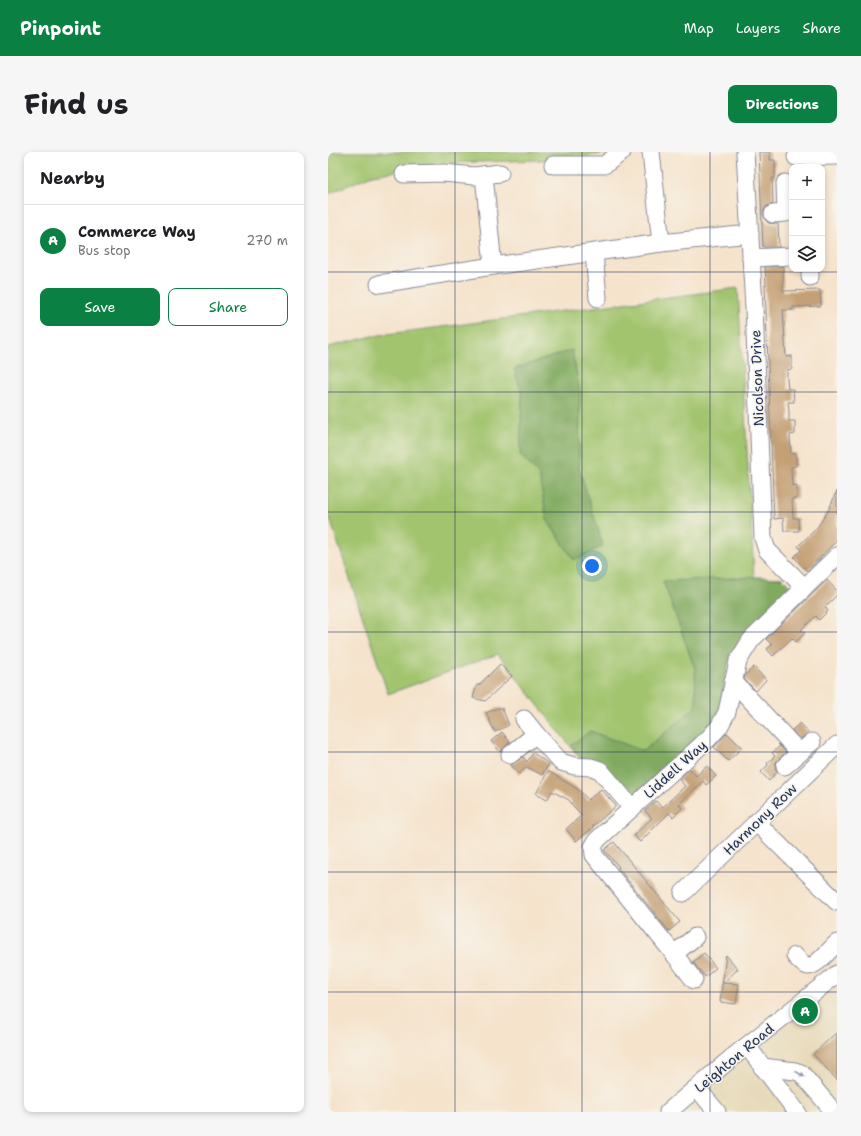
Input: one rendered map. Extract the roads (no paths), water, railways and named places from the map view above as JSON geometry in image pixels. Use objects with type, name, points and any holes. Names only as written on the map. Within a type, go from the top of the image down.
[{"type":"street","points":[[553,165],[604,165],[622,152]]},
{"type":"street","points":[[651,152],[661,243]]},
{"type":"street","name":"Nicolson Drive","points":[[745,152],[761,214],[750,234],[763,538],[767,550],[804,587]]},
{"type":"street","points":[[796,157],[837,156]]},
{"type":"street","points":[[404,174],[492,174],[493,266]]},
{"type":"street","points":[[761,214],[786,213],[785,183]]},
{"type":"street","points":[[379,284],[493,266],[661,243],[750,234]]},
{"type":"street","points":[[594,253],[598,298]]},
{"type":"street","points":[[751,258],[789,256]]},
{"type":"street","name":"Liddell Way","points":[[674,954],[594,855],[593,847],[597,840],[708,739],[719,727],[727,712],[738,661],[751,640],[837,556]]},
{"type":"street","points":[[734,681],[806,747],[786,766]]},
{"type":"street","points":[[524,719],[561,762],[574,766],[591,767],[600,770],[632,808]]},
{"type":"street","points":[[510,755],[536,734]]},
{"type":"street","name":"Harmony Row","points":[[683,893],[837,745]]},
{"type":"street","points":[[756,822],[837,902]]},
{"type":"street","points":[[694,980],[674,954],[695,937]]},
{"type":"street","points":[[796,956],[803,964],[809,966],[814,965],[837,943]]},
{"type":"street","name":"Leighton Road","points":[[668,1112],[746,1046],[837,974]]},
{"type":"street","points":[[746,1046],[797,1112]]},
{"type":"street","points":[[762,1067],[795,1071],[801,1074],[834,1112]]},
{"type":"street","points":[[697,1088],[717,1112]]},
{"type":"place","name":"Commerce Way","points":[[805,1011]]}]
